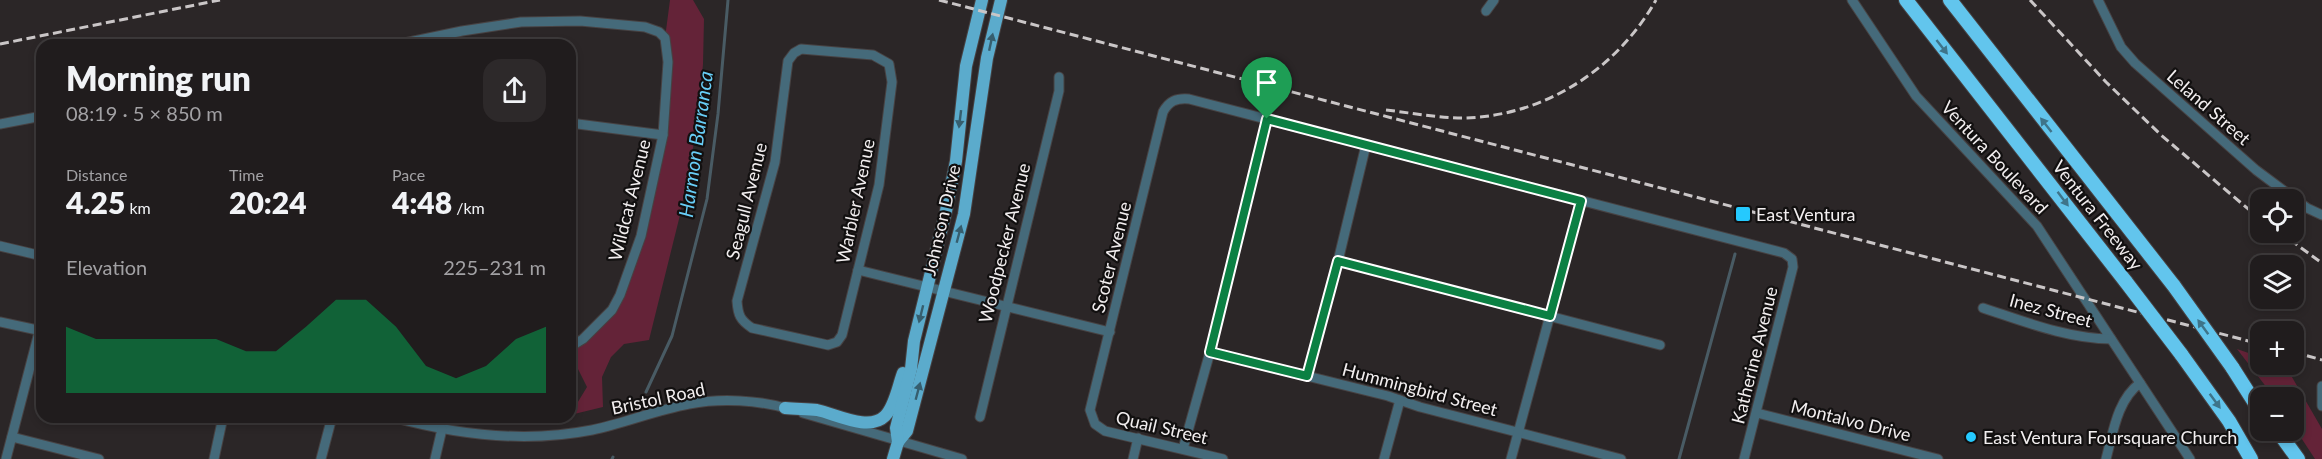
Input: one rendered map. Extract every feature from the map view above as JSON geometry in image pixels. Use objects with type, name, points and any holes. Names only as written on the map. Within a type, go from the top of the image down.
[{"type":"highway","name":"Ventura Freeway","points":[[1906,0],[2181,354],[2229,421],[2251,459]]},
{"type":"highway","name":"Ventura Freeway","points":[[1950,0],[2174,286],[2250,394]]},
{"type":"highway","points":[[2280,441],[2289,459]]},
{"type":"highway","points":[[2283,441],[2298,459]]},
{"type":"main road","name":"Johnson Drive","points":[[898,442],[896,428],[911,369],[914,341],[946,211],[956,161],[966,66],[982,0]]},
{"type":"main road","name":"Johnson Drive","points":[[893,459],[898,442],[907,430],[968,197],[987,58],[1001,0]]},
{"type":"main road","points":[[785,408],[817,410],[865,422],[883,418],[891,407],[914,341]]},
{"type":"street","points":[[1486,11],[1494,0]]},
{"type":"street","name":"Ventura Boulevard","points":[[1852,0],[1916,96],[2037,226],[2190,459]]},
{"type":"street","name":"Leland Street","points":[[2098,0],[2121,47],[2135,63],[2256,170],[2307,208],[2322,215]]},
{"type":"street","name":"Wildcat Avenue","points":[[424,39],[485,27],[555,21],[645,27],[659,32],[665,38],[668,62],[663,135],[641,236],[620,295],[612,310],[600,324],[576,343]]},
{"type":"street","name":"Seagull Avenue","points":[[837,342],[828,345],[752,328],[741,321],[737,301],[775,162],[788,62],[801,48],[873,55],[889,64]]},
{"type":"street","name":"Warbler Avenue","points":[[837,342],[842,335],[879,185],[892,82],[889,64]]},
{"type":"street","name":"Woodpecker Avenue","points":[[980,417],[1059,91],[1059,77]]},
{"type":"street","name":"Scoter Avenue","points":[[1095,424],[1090,410],[1163,112],[1173,100],[1189,99],[1267,119]]},
{"type":"street","points":[[0,124],[36,117]]},
{"type":"street","points":[[1183,449],[1210,352],[1267,119],[1581,201],[1511,459]]},
{"type":"street","points":[[576,124],[663,135]]},
{"type":"street","points":[[1307,376],[1366,145]]},
{"type":"street","name":"Katherine Avenue","points":[[1581,201],[1784,253],[1792,259],[1793,267],[1744,459]]},
{"type":"street","points":[[0,246],[36,255]]},
{"type":"street","points":[[1338,261],[1660,345]]},
{"type":"street","points":[[858,270],[1110,332]]},
{"type":"street","name":"Inez Street","points":[[1983,308],[2036,325],[2095,339],[2111,339]]},
{"type":"street","points":[[0,322],[36,330]]},
{"type":"street","points":[[6,459],[36,349]]},
{"type":"street","name":"Hummingbird Street","points":[[1210,352],[1621,459]]},
{"type":"street","points":[[2106,459],[2125,399],[2140,383]]},
{"type":"street","points":[[2322,386],[2322,406]]},
{"type":"street","points":[[1384,459],[1400,400]]},
{"type":"street","name":"Bristol Road","points":[[417,423],[442,429],[520,437],[558,435],[592,430],[690,404],[748,402],[785,408],[962,459]]},
{"type":"street","name":"Montalvo Drive","points":[[1757,413],[1938,459]]},
{"type":"street","points":[[214,459],[222,423]]},
{"type":"street","points":[[321,459],[330,423]]},
{"type":"street","name":"Quail Street","points":[[1095,424],[1105,431],[1223,459]]},
{"type":"street","points":[[435,459],[442,429]]},
{"type":"street","points":[[12,437],[99,459]]},
{"type":"street","points":[[1133,459],[1138,438]]},
{"type":"shaded area","points":[[670,0],[693,0],[704,19],[703,64],[698,122],[680,215],[649,340],[624,344],[611,357],[602,377],[603,407],[576,414],[576,405],[587,387],[576,365],[576,342],[612,310],[638,248],[663,135],[665,38]]},
{"type":"shaded area","points":[[2237,349],[2250,354],[2250,366]]},
{"type":"shaded area","points":[[2257,375],[2291,375],[2298,387],[2266,387]]},
{"type":"shaded area","points":[[2304,398],[2322,429],[2322,459],[2315,459],[2303,441]]},
{"type":"waterway","name":"Harmon Barranca","points":[[646,392],[672,336],[707,199],[718,114],[728,0]]},
{"type":"waterway","points":[[1679,459],[1735,254]]},
{"type":"railway","points":[[0,44],[220,0]]},
{"type":"railway","points":[[939,0],[2250,341]]},
{"type":"railway","points":[[1386,110],[1464,118],[1494,115],[1550,98],[1576,84],[1621,47],[1640,25],[1656,0]]},
{"type":"railway","points":[[2030,0],[2106,82],[2161,135],[2250,211]]},
{"type":"railway","points":[[2294,243],[2322,263]]},
{"type":"railway","points":[[2304,355],[2322,360]]},
{"type":"place","name":"East Ventura","points":[[1743,214]]},
{"type":"place","name":"East Ventura Foursquare Church","points":[[1971,437]]},
{"type":"route","points":[[1267,119],[1581,201],[1550,316],[1338,261],[1307,376],[1210,352],[1267,119]]}]
